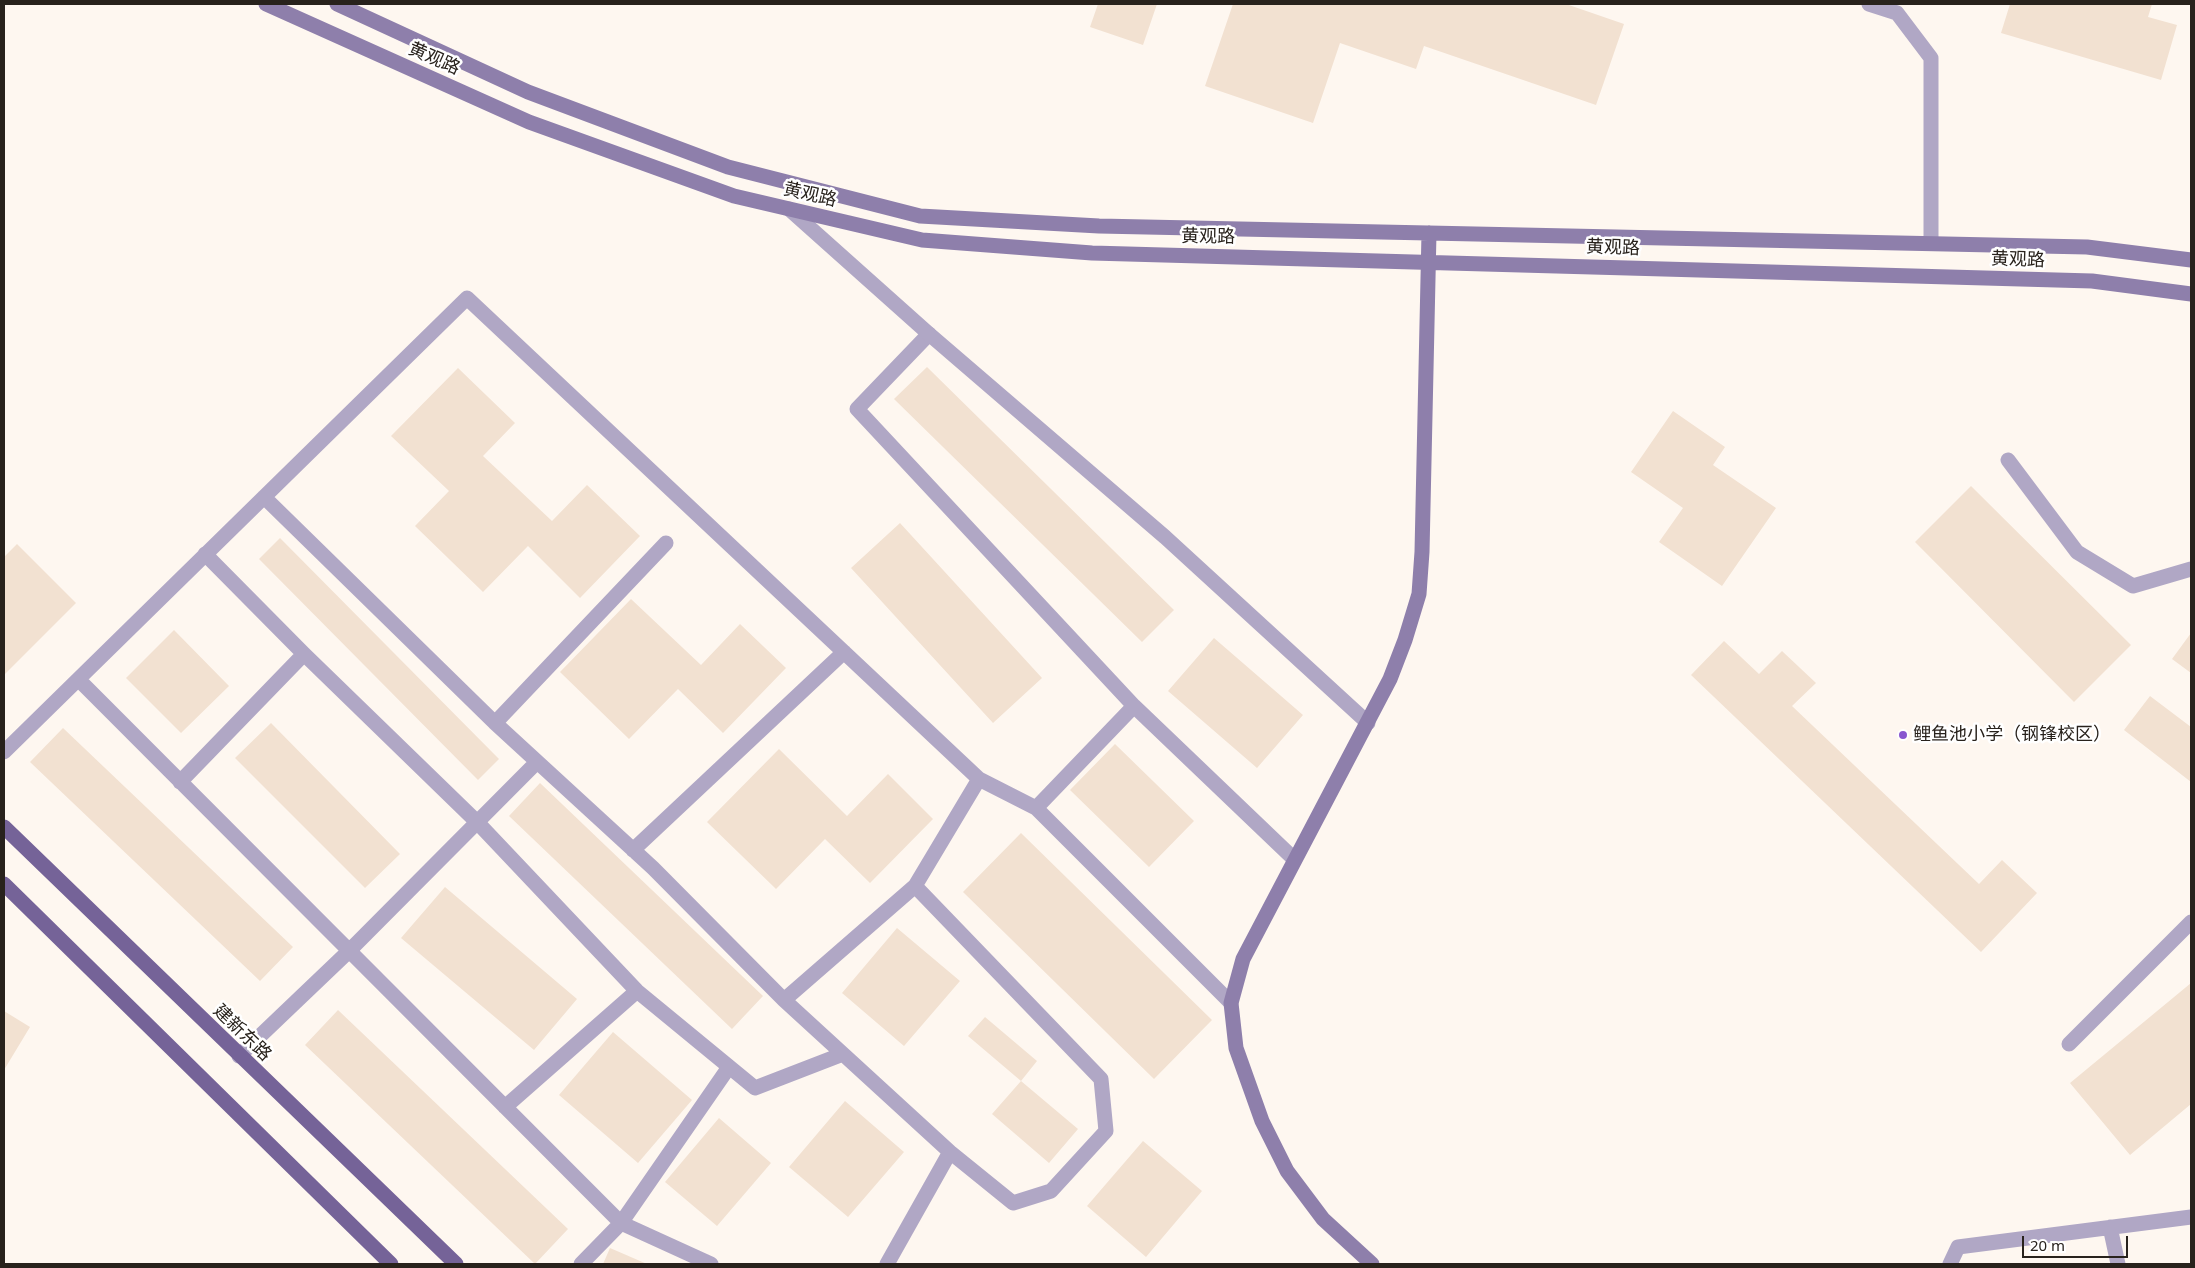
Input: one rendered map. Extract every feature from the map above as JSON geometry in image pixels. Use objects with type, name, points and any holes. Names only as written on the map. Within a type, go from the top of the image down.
[{"type":"main road","name":"黄观路","points":[[266,4],[529,122],[734,196],[922,240],[1092,253],[2092,281],[2191,294]]},
{"type":"main road","name":"黄观路","points":[[336,4],[528,92],[728,167],[920,216],[1099,226],[2087,247],[2191,260]]},
{"type":"main road","points":[[1372,1264],[1323,1219],[1287,1172],[1262,1121],[1236,1048],[1231,1002],[1243,959],[1390,679],[1405,640],[1418,594],[1422,552],[1429,233]]},
{"type":"main road","name":"建新东路","points":[[4,827],[456,1264]]},
{"type":"main road","points":[[4,884],[391,1264]]},
{"type":"street","points":[[1869,4],[1897,13],[1931,58],[1931,243]]},
{"type":"street","points":[[789,209],[929,334],[1165,537],[1368,723]]},
{"type":"street","points":[[4,752],[467,298],[979,779],[1036,808],[1231,1002]]},
{"type":"street","points":[[929,334],[857,409],[1134,706],[1294,859]]},
{"type":"street","points":[[2008,460],[2077,552],[2133,586],[2191,569]]},
{"type":"street","points":[[264,497],[495,723],[633,850],[784,1000],[950,1152],[1013,1203],[1051,1191],[1106,1131],[1101,1079],[915,886]]},
{"type":"street","points":[[495,723],[666,543]]},
{"type":"street","points":[[205,554],[304,654],[477,822],[637,991],[755,1088],[843,1054]]},
{"type":"street","points":[[633,850],[844,652]]},
{"type":"street","points":[[180,782],[304,654]]},
{"type":"street","points":[[79,680],[621,1223],[711,1264]]},
{"type":"street","points":[[1036,808],[1134,706]]},
{"type":"street","points":[[239,1056],[348,951],[537,762]]},
{"type":"street","points":[[784,1000],[915,886],[979,779]]},
{"type":"street","points":[[2070,1044],[2191,922]]},
{"type":"street","points":[[505,1107],[637,991]]},
{"type":"street","points":[[581,1264],[621,1223],[729,1067]]},
{"type":"street","points":[[887,1264],[950,1152]]},
{"type":"street","points":[[1950,1264],[1958,1247],[2191,1217]]},
{"type":"street","points":[[2110,1228],[2118,1264]]},
{"type":"building","points":[[1098,4],[1157,4],[1143,45],[1090,27]]},
{"type":"building","points":[[1233,4],[1566,4],[1624,24],[1596,105],[1424,46],[1416,69],[1340,43],[1313,123],[1205,86]]},
{"type":"building","points":[[2010,4],[2152,4],[2148,17],[2177,25],[2161,80],[2001,33]]},
{"type":"building","points":[[927,367],[1174,610],[1142,642],[894,399]]},
{"type":"building","points":[[458,368],[515,423],[483,456],[552,521],[587,485],[640,536],[580,598],[528,546],[483,592],[415,526],[449,491],[391,436]]},
{"type":"building","points":[[1673,411],[1725,447],[1713,465],[1776,508],[1722,586],[1659,542],[1683,508],[1631,472]]},
{"type":"building","points":[[1971,486],[2131,645],[2074,702],[1915,542]]},
{"type":"building","points":[[900,523],[1042,678],[993,723],[851,568]]},
{"type":"building","points":[[280,538],[499,759],[478,780],[259,559]]},
{"type":"building","points":[[17,544],[76,603],[4,675],[4,557]]},
{"type":"building","points":[[631,599],[701,665],[740,624],[786,668],[723,733],[678,689],[629,739],[560,672]]},
{"type":"building","points":[[174,630],[229,686],[181,733],[126,678]]},
{"type":"building","points":[[2191,633],[2191,673],[2172,659]]},
{"type":"building","points":[[1214,638],[1303,715],[1257,768],[1168,691]]},
{"type":"building","points":[[1724,641],[1759,674],[1782,651],[1816,683],[1792,706],[1979,884],[2002,860],[2037,893],[1981,952],[1691,675]]},
{"type":"building","points":[[2150,696],[2191,727],[2191,782],[2124,730]]},
{"type":"building","points":[[271,723],[400,854],[365,888],[235,758]]},
{"type":"building","points":[[63,728],[293,947],[260,981],[30,762]]},
{"type":"building","points":[[1115,744],[1194,821],[1149,867],[1070,790]]},
{"type":"building","points":[[779,749],[847,816],[888,774],[933,819],[870,883],[825,839],[776,889],[707,822]]},
{"type":"building","points":[[540,783],[763,996],[732,1029],[509,816]]},
{"type":"building","points":[[1021,833],[1212,1020],[1154,1079],[963,892]]},
{"type":"building","points":[[445,887],[577,999],[534,1050],[401,938]]},
{"type":"building","points":[[897,928],[960,981],[904,1046],[842,993]]},
{"type":"building","points":[[2191,983],[2191,1104],[2130,1155],[2070,1083]]},
{"type":"building","points":[[338,1010],[568,1229],[535,1264],[305,1045]]},
{"type":"building","points":[[4,1011],[30,1027],[4,1070]]},
{"type":"building","points":[[985,1017],[1037,1061],[1021,1081],[968,1036]]},
{"type":"building","points":[[613,1032],[692,1100],[638,1163],[559,1095]]},
{"type":"building","points":[[1021,1081],[1078,1129],[1049,1163],[992,1114]]},
{"type":"building","points":[[845,1101],[904,1152],[848,1217],[789,1167]]},
{"type":"building","points":[[719,1118],[771,1163],[717,1226],[665,1182]]},
{"type":"building","points":[[1143,1141],[1202,1191],[1146,1257],[1087,1206]]},
{"type":"building","points":[[610,1248],[647,1264],[603,1264]]},
{"type":"place","name":"鲤鱼池小学（钢锋校区）","points":[[1903,735]]}]
